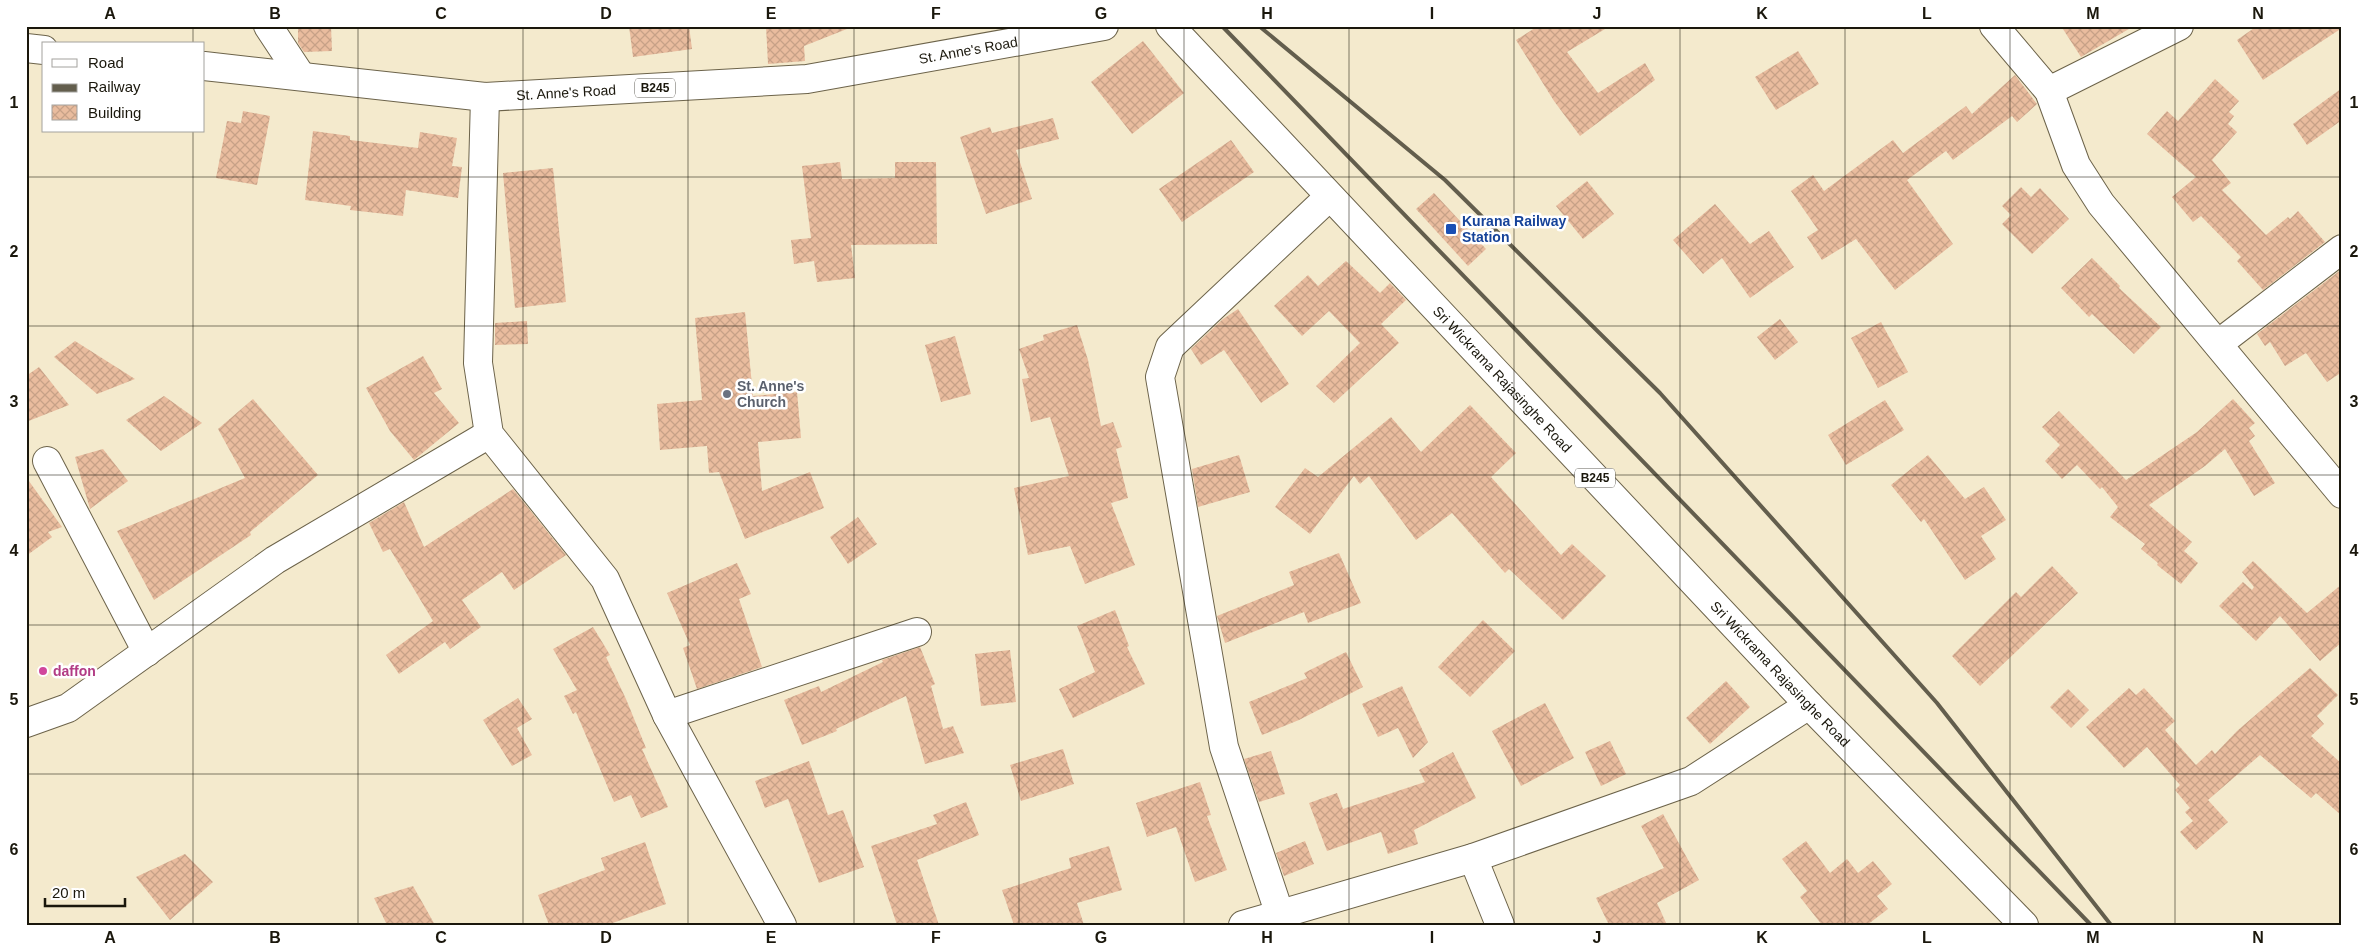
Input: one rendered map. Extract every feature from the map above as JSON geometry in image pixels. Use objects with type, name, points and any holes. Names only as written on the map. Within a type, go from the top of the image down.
[{"type":"street","points":[[268,26],[301,76]]},
{"type":"street","name":"St. Anne's Road","points":[[205,66],[485,97],[807,79],[1104,26]]},
{"type":"street","name":"Sri Wickrama Rajasinghe Road","points":[[1170,26],[1809,706],[2024,925]]},
{"type":"street","points":[[1994,26],[2049,91],[2076,165],[2101,204],[2342,494]]},
{"type":"street","points":[[2049,91],[2179,26]]},
{"type":"street","points":[[26,48],[42,50]]},
{"type":"street","points":[[485,97],[478,362],[490,434],[605,579],[666,715],[782,925]]},
{"type":"street","points":[[1280,915],[1224,747],[1160,377],[1170,347],[1329,196]]},
{"type":"street","points":[[2218,344],[2342,249]]},
{"type":"street","points":[[26,724],[68,708],[275,560],[490,434]]},
{"type":"street","points":[[46,461],[147,652]]},
{"type":"street","points":[[666,715],[917,632]]},
{"type":"street","points":[[1243,925],[1473,858],[1691,781],[1809,706]]},
{"type":"street","points":[[1473,858],[1500,925]]},
{"type":"building","points":[[298,26],[331,26],[332,51],[304,52],[298,43]]},
{"type":"building","points":[[629,26],[689,26],[692,49],[633,57]]},
{"type":"building","points":[[766,26],[852,27],[804,46],[805,61],[768,64]]},
{"type":"building","points":[[1538,26],[1610,26],[1567,52],[1598,93],[1645,63],[1655,80],[1580,136],[1554,101],[1516,40]]},
{"type":"building","points":[[2061,26],[2134,26],[2081,57]]},
{"type":"building","points":[[2257,26],[2342,26],[2342,28],[2263,80],[2237,40]]},
{"type":"building","points":[[1143,41],[1184,93],[1132,134],[1091,82]]},
{"type":"building","points":[[1798,51],[1819,84],[1776,110],[1755,77]]},
{"type":"building","points":[[2015,75],[2037,104],[2017,122],[2012,116],[1953,160],[1946,151],[1907,180],[1953,244],[1895,290],[1856,239],[1822,260],[1807,237],[1818,230],[1791,191],[1813,175],[1824,191],[1893,140],[1903,153],[1966,106],[1972,114]]},
{"type":"building","points":[[2215,79],[2239,101],[2229,112],[2234,116],[2228,124],[2237,132],[2212,160],[2231,183],[2222,190],[2266,235],[2288,217],[2290,219],[2298,211],[2325,242],[2263,290],[2237,261],[2241,257],[2201,216],[2193,222],[2172,197],[2196,177],[2147,134],[2167,111],[2178,121]]},
{"type":"building","points":[[2342,88],[2342,120],[2307,145],[2293,124]]},
{"type":"building","points":[[243,111],[270,116],[257,185],[216,178],[227,121],[241,123]]},
{"type":"building","points":[[1053,118],[1059,139],[1016,150],[1032,199],[986,214],[960,137],[990,127],[992,133]]},
{"type":"building","points":[[313,131],[350,136],[350,140],[418,148],[420,132],[457,138],[452,166],[462,167],[458,198],[406,190],[403,216],[350,210],[351,206],[305,200]]},
{"type":"building","points":[[1231,140],[1254,172],[1182,222],[1159,189]]},
{"type":"building","points":[[840,162],[842,179],[895,178],[895,162],[936,162],[937,244],[851,245],[855,278],[817,282],[814,261],[794,264],[791,240],[811,238],[802,166]]},
{"type":"building","points":[[553,168],[566,302],[515,308],[503,173]]},
{"type":"building","points":[[1587,181],[1614,214],[1583,239],[1556,206]]},
{"type":"building","points":[[2021,187],[2031,197],[2040,188],[2069,219],[2032,254],[2002,224],[2011,215],[2002,206]]},
{"type":"building","name":"Kurana Railway Station","points":[[1434,193],[1486,249],[1468,266],[1416,209]]},
{"type":"building","points":[[1715,204],[1750,244],[1769,231],[1794,267],[1750,298],[1722,258],[1703,274],[1673,240]]},
{"type":"building","points":[[2092,258],[2120,286],[2119,288],[2161,327],[2134,354],[2092,314],[2089,317],[2061,288]]},
{"type":"building","points":[[1346,261],[1380,293],[1390,283],[1406,300],[1381,324],[1399,343],[1334,403],[1316,386],[1360,343],[1329,311],[1302,336],[1274,306],[1308,275],[1318,286]]},
{"type":"building","points":[[2342,269],[2342,372],[2327,382],[2306,353],[2285,366],[2270,342],[2265,346],[2257,334]]},
{"type":"building","points":[[1238,309],[1289,384],[1261,403],[1224,350],[1201,365],[1191,349],[1223,319]]},
{"type":"building","name":"St. Anne's Church","points":[[745,312],[753,396],[797,392],[801,438],[758,442],[762,491],[810,472],[824,508],[745,539],[719,472],[709,473],[707,446],[660,450],[657,404],[702,400],[695,318]]},
{"type":"building","points":[[1780,319],[1798,342],[1775,360],[1757,337]]},
{"type":"building","points":[[527,321],[528,344],[495,345],[495,323]]},
{"type":"building","points":[[1881,322],[1908,372],[1878,388],[1851,338]]},
{"type":"building","points":[[1077,325],[1088,360],[1101,426],[1113,422],[1122,447],[1116,449],[1128,498],[1111,503],[1135,565],[1085,584],[1070,546],[1028,555],[1014,488],[1069,476],[1050,417],[1031,422],[1022,379],[1029,378],[1019,349],[1044,340],[1043,335]]},
{"type":"building","points":[[955,336],[971,394],[941,402],[925,345]]},
{"type":"building","points":[[75,341],[135,379],[97,394],[54,357]]},
{"type":"building","points":[[423,356],[442,389],[434,393],[459,423],[414,460],[390,431],[366,388]]},
{"type":"building","points":[[39,367],[69,405],[26,422],[26,376]]},
{"type":"building","points":[[164,396],[202,423],[161,451],[126,420]]},
{"type":"building","points":[[253,399],[318,475],[250,532],[251,535],[154,600],[117,531],[245,478],[218,429]]},
{"type":"building","points":[[2233,399],[2255,423],[2249,428],[2255,436],[2249,441],[2275,483],[2254,496],[2225,449],[2205,466],[2149,505],[2192,542],[2184,551],[2198,563],[2181,584],[2157,565],[2158,563],[2141,549],[2145,544],[2110,517],[2118,507],[2102,487],[2100,489],[2077,465],[2062,479],[2045,461],[2060,445],[2042,427],[2059,411],[2126,480],[2197,432]]},
{"type":"building","points":[[1885,400],[1904,430],[1846,465],[1828,435]]},
{"type":"building","points":[[1470,405],[1516,453],[1491,477],[1561,555],[1572,544],[1606,576],[1563,620],[1509,569],[1505,573],[1452,513],[1416,540],[1369,476],[1360,484],[1354,476],[1310,534],[1275,507],[1305,468],[1318,477],[1391,417],[1421,452]]},
{"type":"building","points":[[103,449],[128,481],[90,509],[75,457]]},
{"type":"building","points":[[1239,455],[1250,492],[1198,507],[1192,469]]},
{"type":"building","points":[[1928,455],[1965,499],[1984,487],[2006,520],[1981,536],[1996,559],[1965,580],[1924,519],[1921,522],[1891,485]]},
{"type":"building","points":[[26,477],[62,527],[48,532],[52,537],[26,556]]},
{"type":"building","points":[[513,489],[566,555],[514,590],[502,572],[462,600],[481,627],[450,649],[445,642],[399,674],[386,655],[433,621],[390,549],[383,552],[369,523],[404,502],[424,547]]},
{"type":"building","points":[[858,517],[877,544],[848,564],[830,537]]},
{"type":"building","points":[[1339,553],[1361,603],[1308,623],[1304,612],[1225,643],[1217,616],[1294,585],[1289,572]]},
{"type":"building","points":[[2253,561],[2307,613],[2342,584],[2342,642],[2320,661],[2280,616],[2256,641],[2219,606],[2243,582],[2252,590],[2254,587],[2242,572]]},
{"type":"building","points":[[737,563],[751,594],[739,599],[762,667],[697,689],[683,648],[690,645],[667,593]]},
{"type":"building","points":[[2052,566],[2078,593],[1980,686],[1952,656],[2016,592],[2021,597]]},
{"type":"building","points":[[1115,610],[1129,646],[1127,647],[1145,684],[1073,718],[1059,689],[1095,672],[1077,626]]},
{"type":"building","points":[[1483,620],[1515,651],[1470,697],[1438,667]]},
{"type":"building","points":[[593,627],[610,655],[606,657],[626,699],[646,748],[642,749],[668,807],[641,818],[631,795],[614,802],[576,712],[573,714],[564,696],[577,690],[553,649]]},
{"type":"building","points":[[920,647],[935,684],[931,686],[943,729],[953,726],[964,753],[925,764],[906,696],[836,729],[837,731],[802,745],[784,700],[819,686],[821,692],[883,662],[882,660]]},
{"type":"building","points":[[1010,650],[1016,702],[981,706],[975,654]]},
{"type":"building","points":[[1346,652],[1363,687],[1299,720],[1262,735],[1249,702],[1307,678],[1304,673]]},
{"type":"building","points":[[2310,668],[2338,695],[2317,716],[2324,724],[2311,736],[2342,764],[2342,816],[2316,793],[2311,798],[2260,755],[2208,800],[2228,822],[2196,850],[2180,832],[2193,821],[2185,812],[2190,808],[2175,790],[2180,785],[2147,747],[2124,768],[2086,727],[2129,688],[2136,695],[2144,688],[2175,721],[2165,730],[2196,765],[2212,750],[2215,754],[2237,731]]},
{"type":"building","points":[[1726,681],[1750,707],[1710,744],[1686,718]]},
{"type":"building","points":[[1402,686],[1428,742],[1413,758],[1398,728],[1378,737],[1362,704]]},
{"type":"building","points":[[2068,689],[2089,710],[2071,728],[2050,707]]},
{"type":"building","points":[[518,698],[532,719],[517,728],[532,755],[512,766],[483,720]]},
{"type":"building","points":[[1545,703],[1574,758],[1521,786],[1492,731]]},
{"type":"building","points":[[1610,741],[1626,774],[1601,786],[1585,752]]},
{"type":"building","points":[[1063,749],[1074,784],[1021,801],[1010,765]]},
{"type":"building","points":[[1271,751],[1285,794],[1259,802],[1244,759]]},
{"type":"building","points":[[1453,752],[1476,798],[1414,830],[1418,844],[1388,854],[1381,832],[1327,851],[1309,803],[1337,793],[1343,809],[1425,782],[1419,770]]},
{"type":"building","points":[[809,761],[828,815],[843,810],[864,867],[819,883],[788,799],[765,808],[755,781]]},
{"type":"building","points":[[1200,782],[1211,815],[1207,816],[1227,870],[1195,882],[1176,827],[1147,837],[1136,803]]},
{"type":"building","points":[[966,802],[979,835],[917,860],[939,925],[897,925],[871,846],[937,824],[933,815]]},
{"type":"building","points":[[1663,814],[1699,880],[1657,903],[1667,925],[1609,925],[1596,898],[1664,868],[1641,826]]},
{"type":"building","points":[[1305,841],[1314,864],[1284,876],[1276,853]]},
{"type":"building","points":[[1806,841],[1830,873],[1847,859],[1858,873],[1873,861],[1892,884],[1877,896],[1888,909],[1867,925],[1822,925],[1800,897],[1807,891],[1782,859]]},
{"type":"building","points":[[645,842],[666,904],[607,925],[549,925],[538,895],[605,870],[601,858]]},
{"type":"building","points":[[1109,846],[1122,890],[1077,903],[1084,925],[1014,925],[1002,890],[1071,868],[1069,858]]},
{"type":"building","points":[[185,854],[213,882],[170,920],[136,877]]},
{"type":"building","points":[[413,886],[435,925],[387,925],[374,898]]},
{"type":"railway","points":[[1222,26],[2091,925]]},
{"type":"railway","points":[[1259,26],[1445,180],[1660,393],[1937,703],[2111,925]]},
{"type":"place","name":"Kurana Railway Station","points":[[1451,229]]},
{"type":"place","name":"St. Anne's Church","points":[[727,394]]},
{"type":"place","name":"daffon","points":[[43,671]]}]
